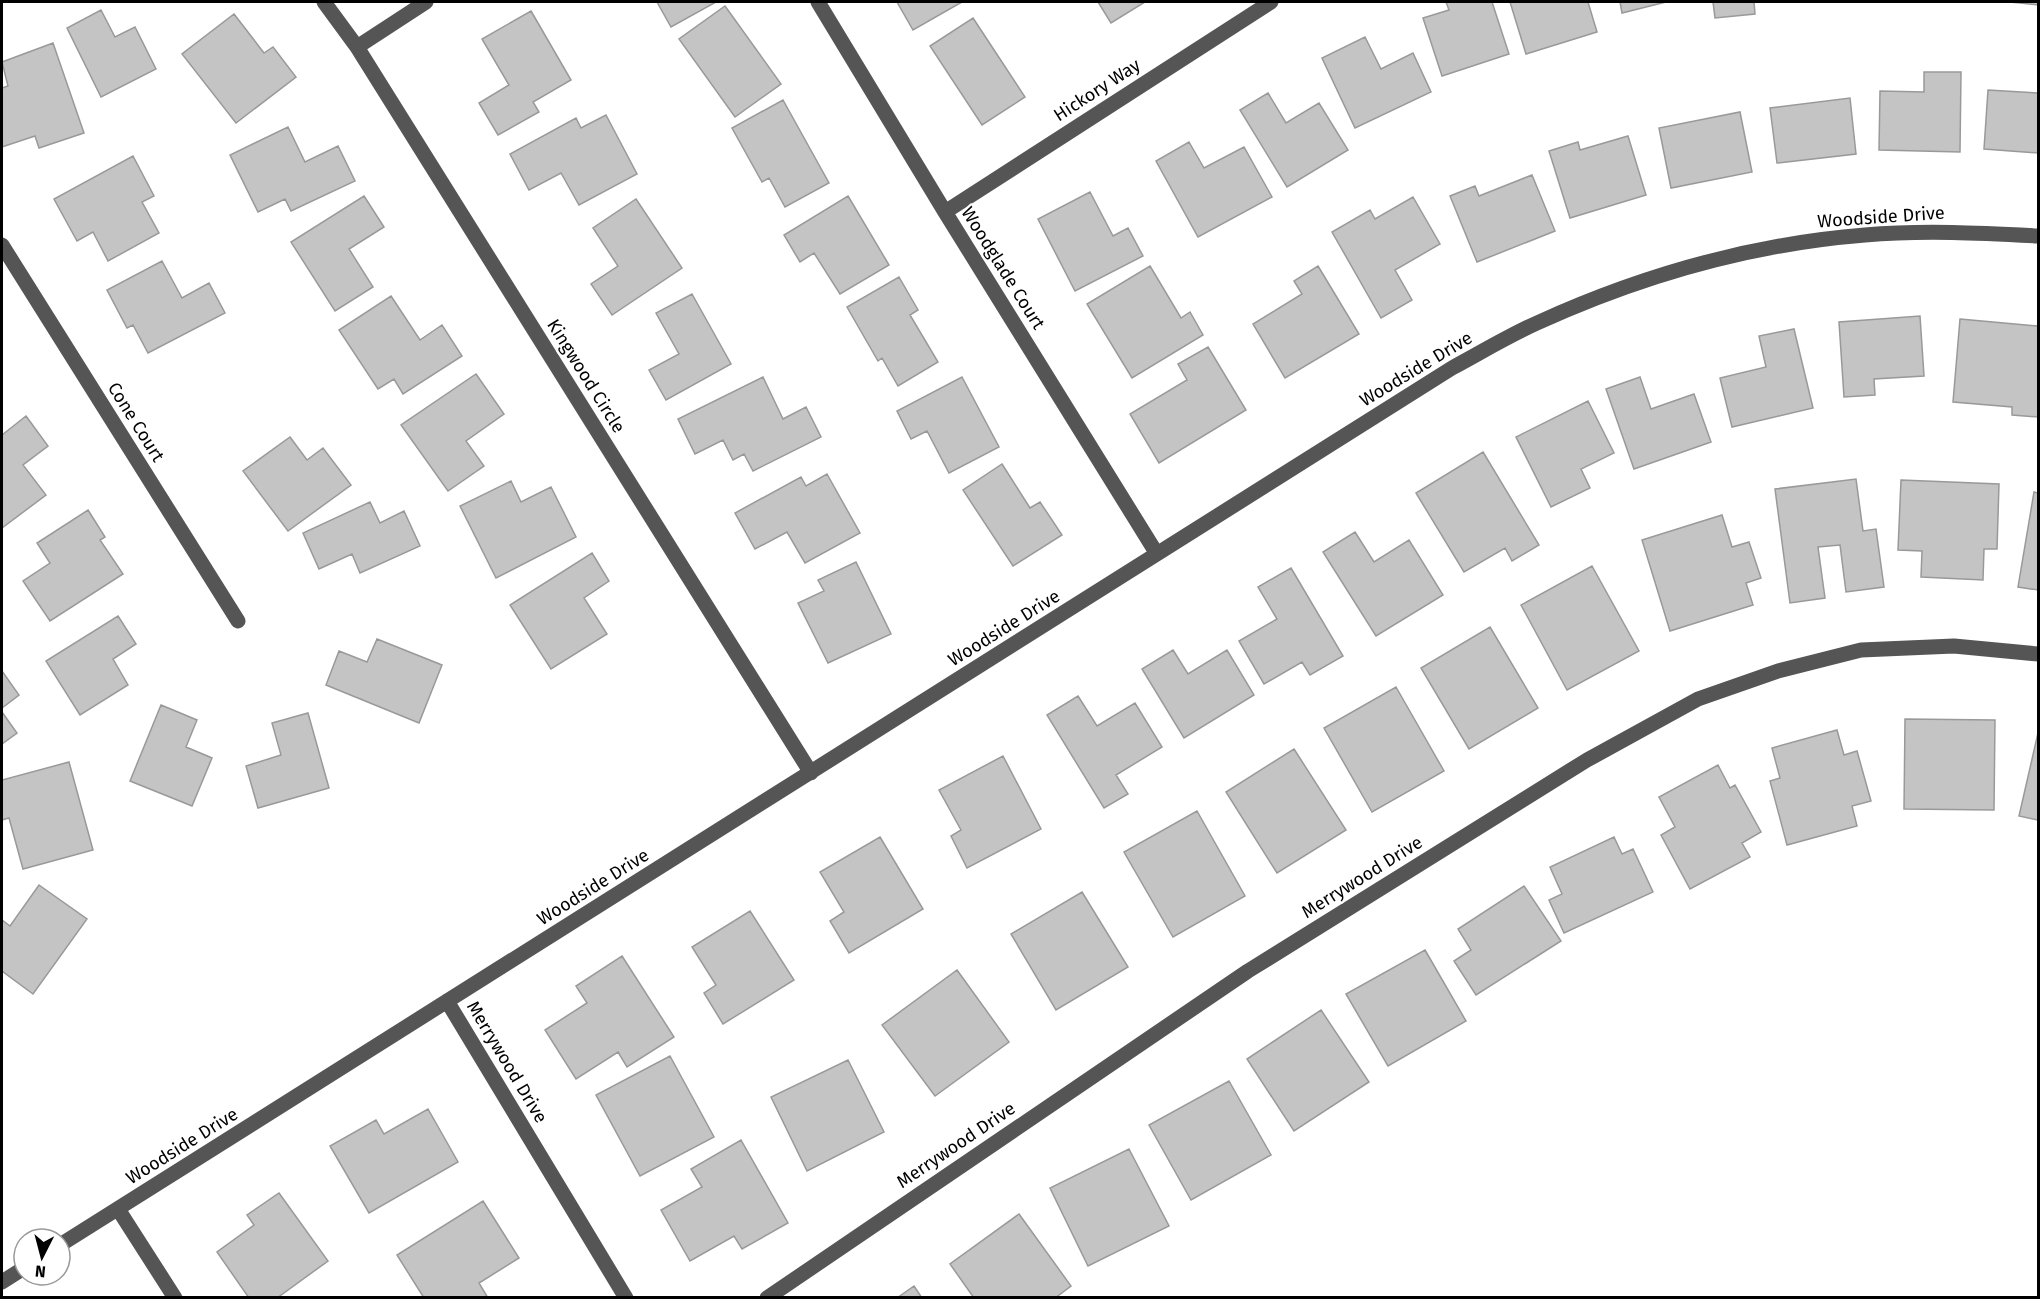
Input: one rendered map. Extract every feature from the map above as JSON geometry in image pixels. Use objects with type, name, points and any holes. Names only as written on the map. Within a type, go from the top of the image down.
[{"type":"street","name":"Kingwood Circle","points":[[324,2],[357,47],[811,773]]},
{"type":"street","points":[[357,47],[426,2]]},
{"type":"street","name":"Woodglade Court","points":[[818,2],[1157,554]]},
{"type":"street","name":"Hickory Way","points":[[945,212],[1270,2]]},
{"type":"street","name":"Woodside Drive","points":[[72,1238],[1452,368],[1535,323],[1625,286],[1703,263],[1784,245],[1866,235],[1956,232],[2038,236]]},
{"type":"street","name":"Cone Court","points":[[2,245],[238,621]]},
{"type":"street","name":"Merrywood Drive","points":[[766,1298],[1248,971],[1587,760],[1698,699],[1778,671],[1861,650],[1954,646],[2038,654]]},
{"type":"street","name":"Merrywood Drive","points":[[447,1001],[626,1298]]},
{"type":"street","points":[[118,1209],[175,1298]]},
{"type":"building","points":[[657,2],[716,2],[671,27]]},
{"type":"building","points":[[897,2],[962,2],[913,30]]},
{"type":"building","points":[[1098,2],[1145,2],[1111,23]]},
{"type":"building","points":[[1446,2],[1492,2],[1509,54],[1442,76],[1423,18],[1449,10]]},
{"type":"building","points":[[1510,2],[1588,2],[1597,32],[1526,54]]},
{"type":"building","points":[[1620,2],[1666,2],[1622,13]]},
{"type":"building","points":[[1713,2],[1754,2],[1755,14],[1715,18]]},
{"type":"building","points":[[2010,2],[2038,2],[2038,5]]},
{"type":"building","points":[[725,6],[781,84],[735,117],[679,39]]},
{"type":"building","points":[[101,10],[115,37],[135,27],[156,69],[101,97],[67,28]]},
{"type":"building","points":[[531,11],[571,80],[533,102],[539,112],[498,135],[479,103],[509,85],[482,39]]},
{"type":"building","points":[[234,14],[264,53],[273,47],[296,77],[236,123],[182,54]]},
{"type":"building","points":[[973,18],[1025,97],[982,125],[930,46]]},
{"type":"building","points":[[1365,37],[1381,69],[1413,53],[1431,92],[1355,128],[1322,58]]},
{"type":"building","points":[[53,43],[84,133],[39,148],[35,136],[2,147],[2,88],[8,86],[2,62]]},
{"type":"building","points":[[1924,72],[1961,72],[1960,152],[1879,150],[1880,91],[1924,92]]},
{"type":"building","points":[[1988,90],[2038,93],[2038,153],[1984,149]]},
{"type":"building","points":[[1268,93],[1286,123],[1319,103],[1348,150],[1287,187],[1240,110]]},
{"type":"building","points":[[1850,98],[1856,154],[1777,163],[1770,108]]},
{"type":"building","points":[[783,100],[829,183],[785,207],[769,178],[762,182],[732,128]]},
{"type":"building","points":[[1740,112],[1752,172],[1671,188],[1659,128]]},
{"type":"building","points":[[606,115],[637,174],[579,205],[561,173],[529,190],[510,154],[576,118],[581,128]]},
{"type":"building","points":[[288,127],[305,162],[338,146],[355,181],[291,211],[285,199],[258,212],[230,155]]},
{"type":"building","points":[[1628,136],[1646,195],[1570,218],[1549,151],[1578,142],[1580,150]]},
{"type":"building","points":[[1189,142],[1204,168],[1244,147],[1272,197],[1198,237],[1156,161]]},
{"type":"building","points":[[133,156],[154,196],[142,202],[159,233],[108,261],[93,232],[77,241],[54,199]]},
{"type":"building","points":[[1532,175],[1555,231],[1477,262],[1450,196],[1475,186],[1479,196]]},
{"type":"building","points":[[1090,192],[1113,236],[1128,228],[1143,256],[1075,291],[1038,219]]},
{"type":"building","points":[[364,196],[384,227],[349,249],[373,287],[335,311],[291,242]]},
{"type":"building","points":[[848,196],[889,265],[840,294],[814,253],[800,262],[784,235]]},
{"type":"building","points":[[1413,197],[1440,244],[1395,270],[1412,300],[1381,318],[1332,232],[1370,210],[1375,219]]},
{"type":"building","points":[[636,199],[682,268],[612,315],[591,284],[618,266],[593,228]]},
{"type":"building","points":[[162,261],[182,298],[209,283],[225,313],[148,353],[133,325],[127,328],[107,290]]},
{"type":"building","points":[[1150,266],[1181,318],[1190,312],[1203,335],[1132,378],[1087,304]]},
{"type":"building","points":[[1318,266],[1359,334],[1285,378],[1253,324],[1302,294],[1294,281]]},
{"type":"building","points":[[899,277],[918,310],[910,315],[938,362],[898,386],[882,358],[878,361],[847,307]]},
{"type":"building","points":[[692,294],[731,364],[666,400],[649,370],[679,354],[656,313]]},
{"type":"building","points":[[391,296],[420,340],[442,325],[462,356],[403,394],[394,379],[378,389],[339,330]]},
{"type":"building","points":[[1920,316],[1924,376],[1874,379],[1875,395],[1844,397],[1839,322]]},
{"type":"building","points":[[1960,319],[2038,326],[2038,417],[2012,415],[2012,407],[1953,402]]},
{"type":"building","points":[[1794,329],[1813,408],[1732,427],[1720,378],[1766,367],[1759,336]]},
{"type":"building","points":[[1208,347],[1246,410],[1159,463],[1130,414],[1187,380],[1178,364]]},
{"type":"building","points":[[476,374],[504,414],[466,441],[484,466],[448,491],[401,425]]},
{"type":"building","points":[[763,377],[783,419],[806,407],[821,437],[753,471],[744,454],[733,460],[723,440],[695,454],[678,419]]},
{"type":"building","points":[[962,377],[999,447],[949,473],[927,431],[911,439],[897,411]]},
{"type":"building","points":[[1640,377],[1651,409],[1694,394],[1711,442],[1634,469],[1606,389]]},
{"type":"building","points":[[1588,401],[1614,453],[1581,469],[1590,488],[1551,507],[1516,437]]},
{"type":"building","points":[[26,416],[48,446],[23,465],[46,495],[2,528],[2,435]]},
{"type":"building","points":[[290,437],[307,460],[323,448],[351,485],[288,531],[243,471]]},
{"type":"building","points":[[1483,452],[1539,545],[1512,561],[1505,548],[1464,572],[1416,493]]},
{"type":"building","points":[[1002,464],[1030,508],[1040,502],[1062,535],[1013,566],[963,490]]},
{"type":"building","points":[[827,474],[860,533],[805,563],[787,532],[755,549],[735,513],[801,477],[806,486]]},
{"type":"building","points":[[1856,479],[1863,531],[1876,529],[1884,587],[1846,592],[1840,545],[1818,547],[1825,598],[1790,603],[1775,489]]},
{"type":"building","points":[[1901,480],[1999,484],[1997,549],[1984,549],[1983,580],[1921,577],[1922,551],[1898,550]]},
{"type":"building","points":[[511,481],[521,502],[551,487],[576,537],[496,578],[460,506]]},
{"type":"building","points":[[2034,492],[2038,493],[2038,590],[2018,587]]},
{"type":"building","points":[[370,502],[380,523],[404,511],[420,546],[360,573],[352,554],[319,569],[303,533]]},
{"type":"building","points":[[88,510],[105,537],[100,540],[123,574],[50,621],[23,581],[50,563],[37,543]]},
{"type":"building","points":[[1722,515],[1732,547],[1749,542],[1761,578],[1746,583],[1753,605],[1670,631],[1642,540]]},
{"type":"building","points":[[1355,532],[1374,562],[1409,540],[1443,595],[1376,636],[1323,552]]},
{"type":"building","points":[[592,553],[609,581],[584,598],[607,634],[551,669],[510,605]]},
{"type":"building","points":[[856,562],[891,634],[828,663],[798,603],[824,591],[818,580]]},
{"type":"building","points":[[1592,566],[1639,651],[1567,690],[1521,605]]},
{"type":"building","points":[[1291,568],[1343,656],[1310,675],[1302,662],[1264,684],[1239,641],[1277,619],[1258,587]]},
{"type":"building","points":[[118,616],[136,644],[113,659],[128,685],[80,715],[46,661]]},
{"type":"building","points":[[1490,627],[1538,708],[1469,749],[1421,668]]},
{"type":"building","points":[[377,639],[442,665],[419,723],[326,685],[339,651],[367,662]]},
{"type":"building","points":[[1173,650],[1188,674],[1227,650],[1254,695],[1184,738],[1142,669]]},
{"type":"building","points":[[2,671],[19,695],[2,708]]},
{"type":"building","points":[[1396,687],[1444,771],[1372,812],[1324,728]]},
{"type":"building","points":[[1078,696],[1097,726],[1135,703],[1162,747],[1116,775],[1128,794],[1104,808],[1047,715]]},
{"type":"building","points":[[161,705],[197,720],[186,747],[212,758],[192,806],[130,781]]},
{"type":"building","points":[[2,712],[17,733],[2,744]]},
{"type":"building","points":[[308,713],[329,788],[258,808],[246,766],[281,755],[272,723]]},
{"type":"building","points":[[1905,719],[1995,720],[1994,810],[1904,809]]},
{"type":"building","points":[[1837,730],[1844,755],[1857,751],[1871,801],[1852,806],[1857,826],[1787,845],[1770,781],[1780,778],[1772,748]]},
{"type":"building","points":[[2038,733],[2038,820],[2019,816]]},
{"type":"building","points":[[1294,749],[1346,830],[1277,873],[1226,792]]},
{"type":"building","points":[[1003,756],[1041,829],[967,868],[951,836],[961,830],[939,790]]},
{"type":"building","points":[[69,762],[93,850],[23,869],[9,818],[2,820],[2,780]]},
{"type":"building","points":[[1718,765],[1730,788],[1735,785],[1761,832],[1742,843],[1750,857],[1690,889],[1661,835],[1675,827],[1659,797]]},
{"type":"building","points":[[1197,811],[1245,896],[1173,937],[1124,852]]},
{"type":"building","points":[[880,837],[923,909],[849,953],[830,921],[844,912],[820,872]]},
{"type":"building","points":[[1614,837],[1622,854],[1633,849],[1653,892],[1564,933],[1549,900],[1562,894],[1550,867]]},
{"type":"building","points":[[39,885],[87,919],[33,994],[2,971],[2,920],[10,926]]},
{"type":"building","points":[[1524,886],[1561,941],[1476,995],[1454,961],[1471,950],[1458,929]]},
{"type":"building","points":[[1082,892],[1128,967],[1056,1010],[1011,934]]},
{"type":"building","points":[[750,911],[794,980],[723,1024],[704,993],[716,985],[692,947]]},
{"type":"building","points":[[1425,950],[1466,1021],[1388,1066],[1346,994]]},
{"type":"building","points":[[622,956],[674,1037],[627,1067],[618,1052],[576,1079],[545,1030],[587,1003],[576,986]]},
{"type":"building","points":[[957,970],[1009,1042],[935,1096],[882,1025]]},
{"type":"building","points":[[1321,1010],[1369,1082],[1294,1131],[1247,1059]]},
{"type":"building","points":[[670,1056],[714,1137],[640,1176],[596,1095]]},
{"type":"building","points":[[848,1060],[884,1132],[807,1171],[771,1097]]},
{"type":"building","points":[[1229,1081],[1271,1155],[1191,1200],[1149,1125]]},
{"type":"building","points":[[428,1109],[458,1162],[369,1213],[330,1146],[376,1120],[384,1134]]},
{"type":"building","points":[[741,1140],[788,1223],[742,1249],[734,1236],[690,1261],[661,1210],[702,1187],[691,1169]]},
{"type":"building","points":[[1129,1149],[1169,1226],[1088,1266],[1050,1188]]},
{"type":"building","points":[[279,1193],[328,1261],[277,1298],[249,1298],[217,1252],[254,1225],[247,1215]]},
{"type":"building","points":[[483,1201],[519,1258],[479,1283],[488,1298],[424,1298],[397,1255]]},
{"type":"building","points":[[1019,1214],[1071,1286],[1055,1298],[974,1298],[950,1264]]},
{"type":"building","points":[[914,1286],[922,1298],[897,1298]]}]
